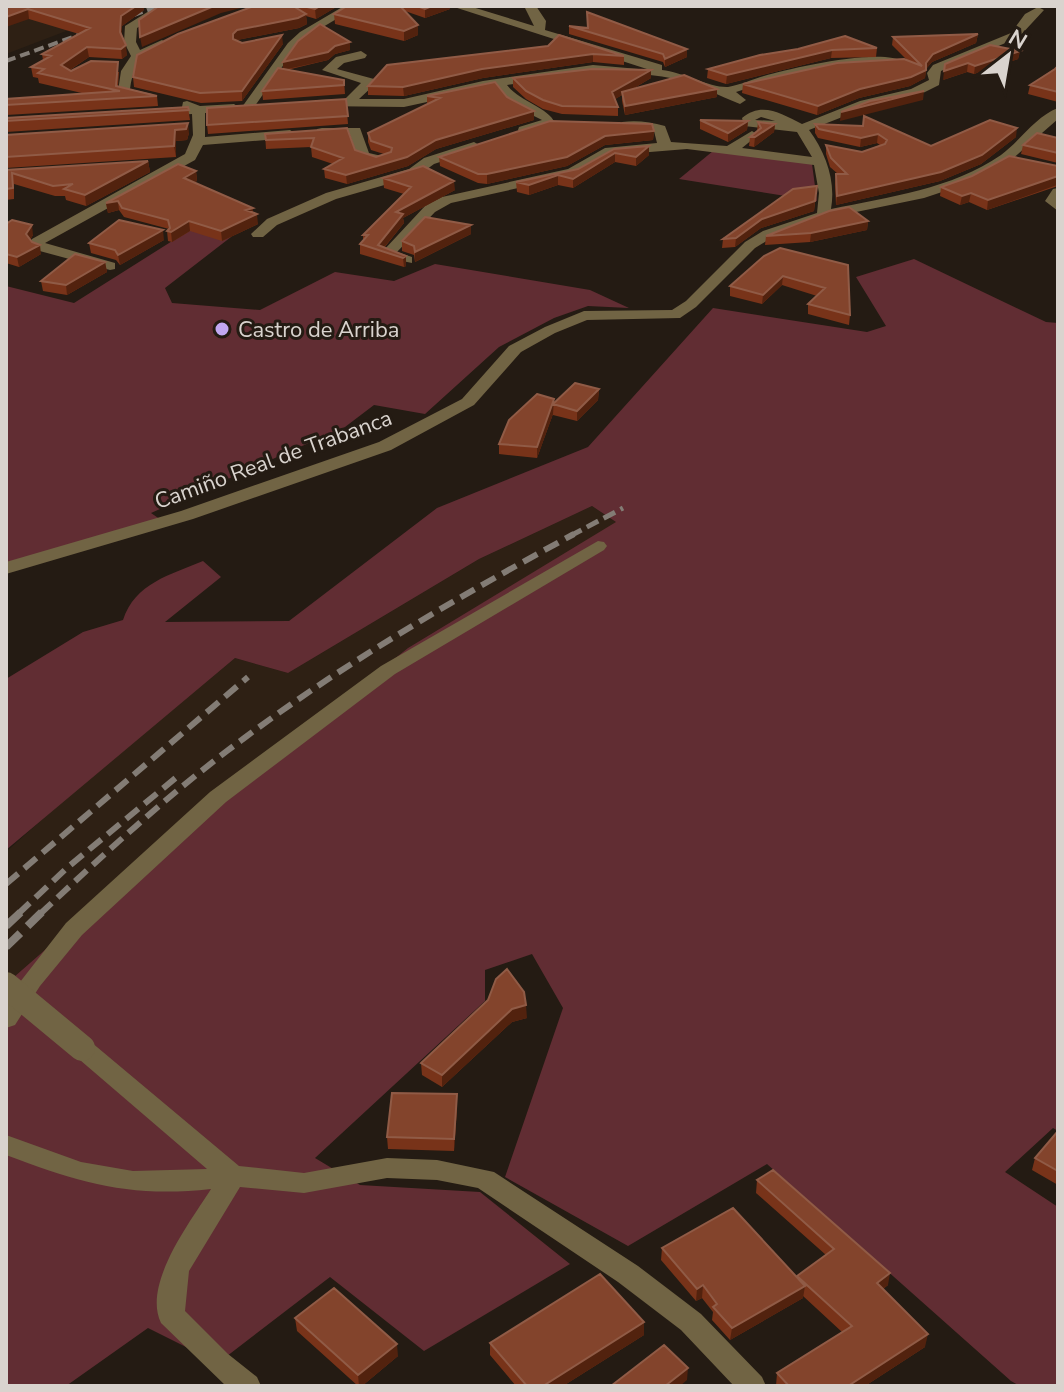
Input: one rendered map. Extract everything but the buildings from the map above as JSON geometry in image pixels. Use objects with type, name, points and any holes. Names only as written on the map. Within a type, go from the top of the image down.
[{"type":"street","points":[[248,107],[292,45],[304,34],[352,6]]},
{"type":"street","points":[[457,6],[540,29],[726,91],[773,121],[801,129],[864,104],[926,88],[935,82],[933,73],[937,68],[1015,35],[1024,21],[1043,11],[1022,6]]},
{"type":"street","points":[[530,6],[540,21],[540,29]]},
{"type":"street","points":[[153,9],[131,26],[132,61],[124,97],[198,110]]},
{"type":"street","points":[[276,39],[304,34]]},
{"type":"street","points":[[113,67],[132,61],[174,39]]},
{"type":"street","points":[[350,101],[370,82],[328,70],[340,60],[361,55]]},
{"type":"street","points":[[608,64],[627,58]]},
{"type":"street","points":[[726,91],[766,78],[829,66],[870,61],[898,62]]},
{"type":"street","points":[[307,104],[350,101],[404,103],[499,83],[593,69],[676,75]]},
{"type":"street","points":[[499,83],[512,100],[556,123],[503,137]]},
{"type":"street","points":[[740,100],[751,125]]},
{"type":"street","points":[[153,113],[263,106]]},
{"type":"street","points":[[110,266],[37,244],[41,238],[190,157],[198,110]]},
{"type":"street","name":"Camiño Real de Trabanca","points":[[6,568],[187,515],[385,446],[468,402],[515,349],[550,330],[584,316],[675,315],[691,304],[750,245],[768,234],[823,215],[964,180],[1005,158],[1058,112]]},
{"type":"street","points":[[827,120],[852,124]]},
{"type":"street","points":[[730,150],[751,125],[773,121]]},
{"type":"street","points":[[751,125],[773,121]]},
{"type":"street","points":[[611,126],[655,127],[660,129],[663,143],[669,147]]},
{"type":"street","points":[[801,129],[820,155],[826,204],[823,215]]},
{"type":"street","points":[[195,131],[355,131],[363,155],[383,158]]},
{"type":"street","points":[[258,234],[272,222],[331,196],[431,170],[442,155],[488,141]]},
{"type":"street","points":[[813,144],[830,147]]},
{"type":"street","points":[[407,260],[388,254],[430,209],[447,200],[572,172],[610,151],[687,145],[820,162]]},
{"type":"street","points":[[1005,158],[1029,163]]},
{"type":"street","points":[[140,165],[181,163]]},
{"type":"street","points":[[463,185],[478,192]]},
{"type":"street","points":[[1058,192],[1052,201],[1058,207]]},
{"type":"street","points":[[85,214],[111,221]]},
{"type":"street","points":[[6,1019],[32,980],[74,929],[218,797],[388,670],[598,546]]},
{"type":"street","points":[[6,985],[233,1176]]},
{"type":"street","points":[[6,1145],[79,1172],[133,1181],[179,1182],[233,1176],[304,1183],[387,1168],[437,1170],[485,1179],[628,1274],[691,1322],[752,1386]]},
{"type":"street","points":[[233,1176],[176,1269],[171,1315],[218,1363],[247,1386]]},
{"type":"shaded area","points":[[6,6],[116,12],[6,54]]},
{"type":"shaded area","points":[[713,151],[812,164],[817,201],[679,179]]},
{"type":"shaded area","points":[[196,226],[231,237],[165,288],[172,303],[260,310],[335,272],[394,281],[435,264],[590,290],[629,308],[588,306],[554,318],[499,347],[425,414],[374,405],[345,427],[151,513],[164,522],[6,568],[6,286],[74,303]]},
{"type":"shaded area","points":[[914,259],[1046,322],[1058,323],[1058,1131],[1053,1128],[1005,1172],[1058,1207],[1058,1386],[1020,1386],[1011,1381],[767,1164],[628,1246],[505,1177],[563,1008],[532,954],[485,970],[485,1001],[315,1158],[360,1185],[480,1192],[570,1264],[424,1351],[330,1277],[218,1363],[148,1328],[66,1386],[6,1386],[6,984],[207,808],[408,648],[616,522],[592,506],[479,559],[288,673],[235,658],[6,850],[6,679],[83,632],[123,620],[136,597],[145,589],[166,576],[203,561],[221,577],[165,622],[289,621],[437,508],[588,447],[713,308],[867,332],[886,326],[856,277]]},
{"type":"shaded area","points":[[592,506],[617,523],[408,648],[207,808],[6,984],[6,852],[66,798],[235,658],[288,673],[479,559]]},
{"type":"railway","points":[[6,61],[159,6]]},
{"type":"railway","points":[[570,536],[623,508]]},
{"type":"railway","points":[[40,914],[164,802],[282,710],[405,630],[574,534]]},
{"type":"railway","points":[[6,884],[248,677]]},
{"type":"railway","points":[[18,914],[68,867],[178,776]]},
{"type":"railway","points":[[6,926],[21,912]]},
{"type":"railway","points":[[6,947],[42,912]]},
{"type":"place","name":"Castro de Arriba","points":[[222,329]]}]
